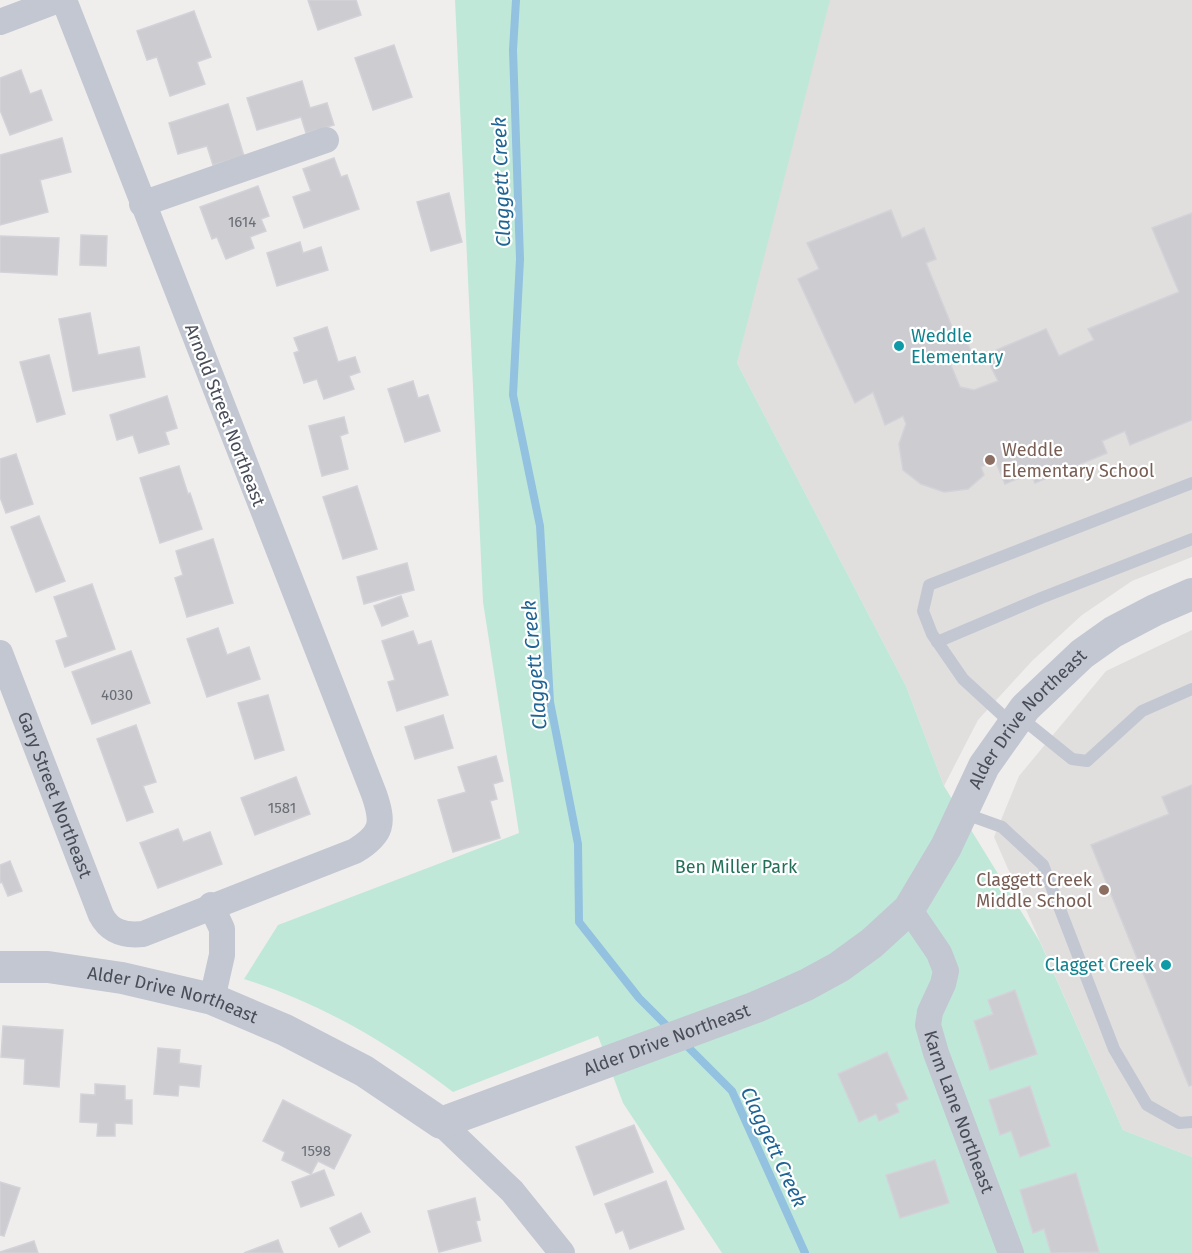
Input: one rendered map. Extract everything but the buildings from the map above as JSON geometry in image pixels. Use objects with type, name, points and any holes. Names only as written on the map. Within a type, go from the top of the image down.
[{"type":"street","points":[[0,22],[58,0]]},
{"type":"street","name":"Arnold Street Northeast","points":[[64,0],[381,814],[377,831],[369,842],[355,850],[212,905]]},
{"type":"street","points":[[142,204],[326,140]]},
{"type":"street","name":"Alder Drive Northeast","points":[[0,967],[48,967],[111,977],[212,999],[285,1030],[364,1071],[441,1123],[756,1007],[806,985],[839,967],[872,942],[909,909],[946,847],[984,766],[1025,708],[1082,654],[1113,632],[1192,594]]},
{"type":"street","name":"Gary Street Northeast","points":[[0,653],[105,922],[117,932],[129,936],[143,934],[212,905]]},
{"type":"street","points":[[212,905],[222,929],[222,955],[212,999]]},
{"type":"street","name":"Karm Lane Northeast","points":[[909,909],[944,961],[946,976],[930,1012],[928,1025],[936,1053],[1011,1253]]},
{"type":"street","points":[[441,1123],[512,1191],[562,1253]]},
{"type":"lane","points":[[1192,483],[929,585],[923,611],[932,634],[963,679],[1016,721],[1072,759],[1087,761],[1142,711],[1192,689]]},
{"type":"lane","points":[[937,642],[1041,597],[1192,539]]},
{"type":"lane","points":[[962,813],[1002,827],[1043,865],[1114,1049],[1147,1105],[1179,1123],[1192,1122]]},
{"type":"shaded area","name":"Weddle Elementary School","points":[[820,0],[1192,0],[1192,557],[1132,581],[1082,615],[1032,661],[978,720],[944,786],[906,686],[737,363]]},
{"type":"shaded area","name":"Claggett Creek Middle School","points":[[1192,630],[1192,1157],[1123,1130],[994,837],[1019,776],[1106,671]]},
{"type":"green space","name":"Ben Miller Park","points":[[455,0],[830,0],[737,363],[906,686],[944,786],[1040,942],[1123,1130],[1192,1157],[1192,1253],[722,1253],[623,1103],[598,1036],[453,1092],[353,1026],[300,1000],[244,979],[278,925],[519,833],[483,602]]},
{"type":"waterway","name":"Claggett Creek","points":[[516,0],[513,50],[520,259],[513,395],[540,526],[550,702],[578,844],[579,922],[639,998],[672,1031]]},
{"type":"waterway","name":"Claggett Creek","points":[[683,1042],[732,1091],[805,1253]]},
{"type":"place","name":"Weddle Elementary","points":[[899,346]]},
{"type":"place","name":"Weddle Elementary School","points":[[990,460]]},
{"type":"place","name":"Claggett Creek Middle School","points":[[1104,890]]},
{"type":"place","name":"Clagget Creek","points":[[1166,965]]}]
